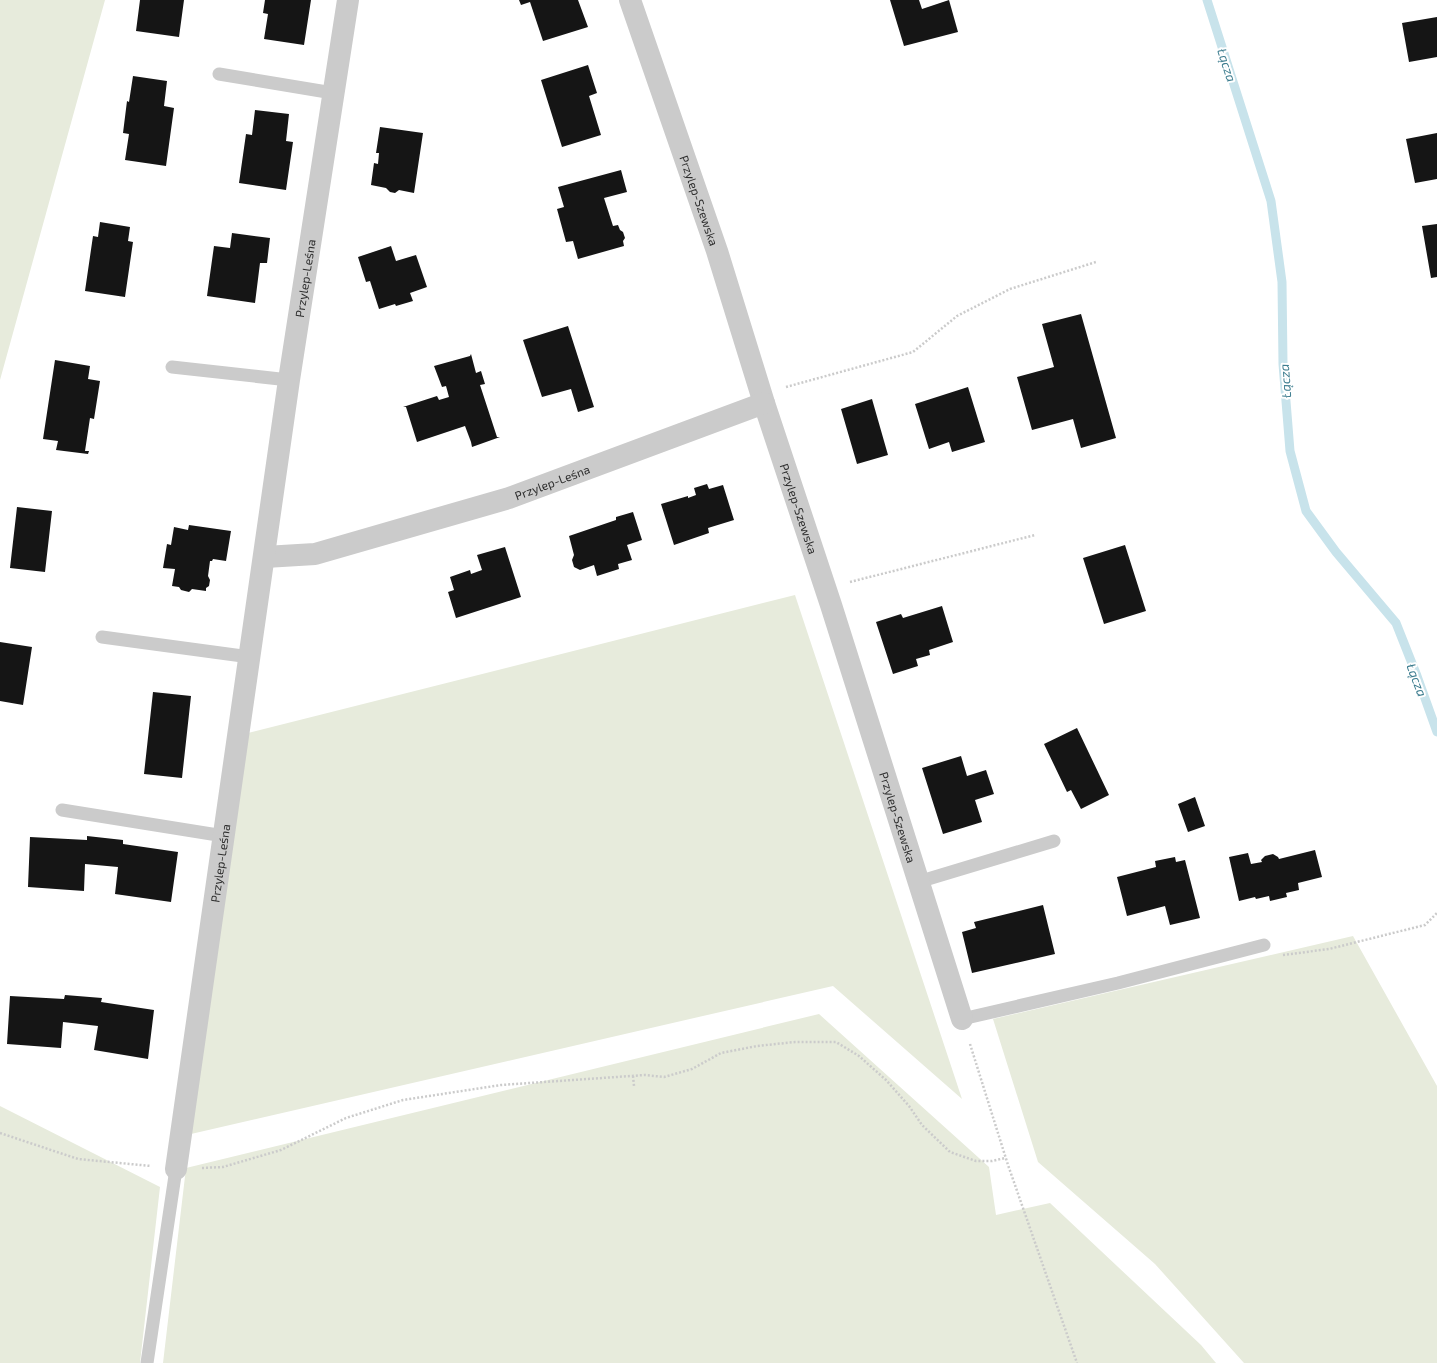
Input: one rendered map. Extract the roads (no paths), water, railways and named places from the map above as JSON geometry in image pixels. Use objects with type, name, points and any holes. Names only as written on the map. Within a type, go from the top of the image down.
[{"type":"street","name":"Przylep-Leśna","points":[[176,1169],[265,557],[289,380],[348,0]]},
{"type":"street","name":"Przylep-Szewska","points":[[630,0],[717,251],[762,397],[962,1019]]},
{"type":"street","name":"Przylep-Leśna","points":[[265,557],[314,554],[509,498],[762,397]]},
{"type":"lane","points":[[219,74],[333,93]]},
{"type":"lane","points":[[172,367],[289,380]]},
{"type":"lane","points":[[102,637],[250,658]]},
{"type":"lane","points":[[62,810],[224,836]]},
{"type":"lane","points":[[918,882],[1054,841]]},
{"type":"lane","points":[[962,1019],[1118,983],[1264,945]]},
{"type":"lane","points":[[147,1363],[176,1169]]},
{"type":"waterway","name":"Łącza","points":[[1207,0],[1271,201],[1282,282],[1283,364],[1290,451],[1306,511],[1336,552],[1396,623],[1437,732]]}]
